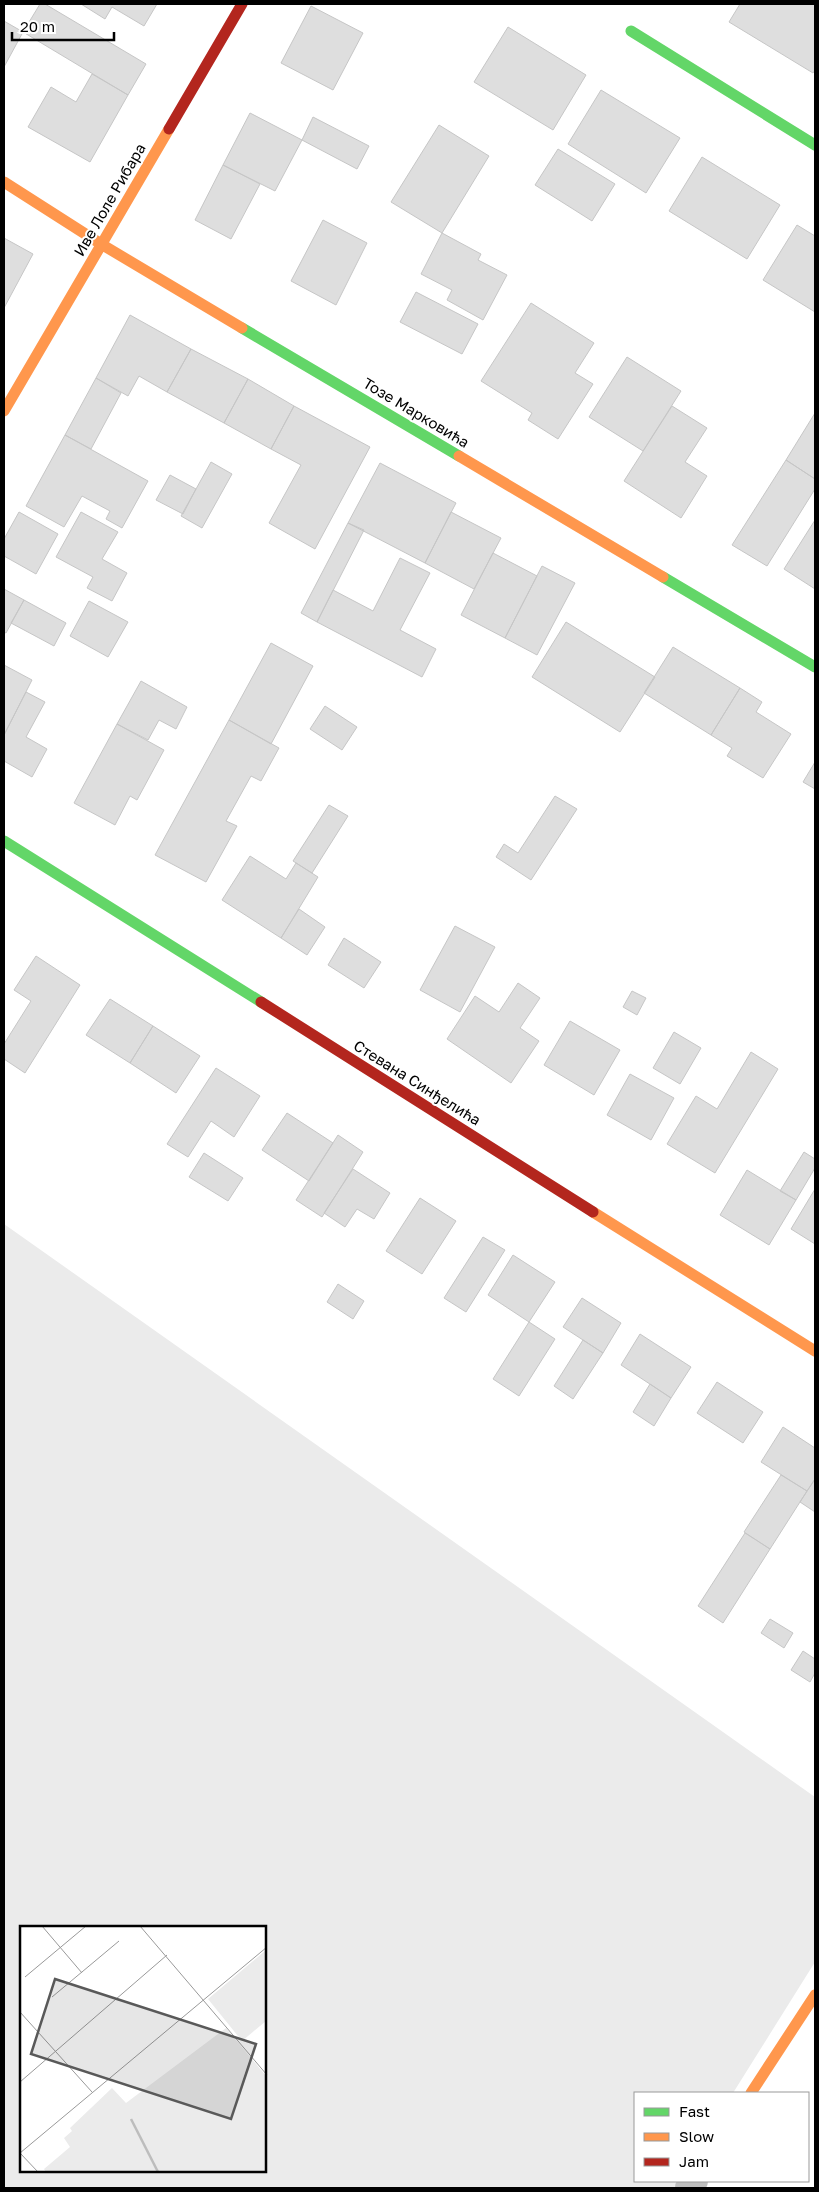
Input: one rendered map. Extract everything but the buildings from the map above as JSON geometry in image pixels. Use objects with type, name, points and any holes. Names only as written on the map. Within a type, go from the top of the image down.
[{"type":"street","name":"Иве Лоле Рибара","points":[[4,411],[242,4]]},
{"type":"street","points":[[631,31],[815,145]]},
{"type":"street","name":"Тозе Марковића","points":[[4,182],[101,244],[815,667]]},
{"type":"street","name":"Стевана Синђелића","points":[[4,841],[815,1351]]},
{"type":"street","points":[[752,2092],[815,1995]]},
{"type":"shaded area","points":[[4,1224],[815,1797],[815,1962],[734,2092],[634,2092],[634,2182],[677,2182],[674,2188],[4,2188]]},
{"type":"traffic: fast","points":[[631,31],[815,145]]},
{"type":"traffic: fast","points":[[242,328],[459,456]]},
{"type":"traffic: fast","points":[[663,577],[815,667]]},
{"type":"traffic: fast","points":[[4,841],[261,1002]]},
{"type":"traffic: slow","points":[[4,411],[169,129]]},
{"type":"traffic: slow","points":[[4,182],[101,244],[242,328]]},
{"type":"traffic: slow","points":[[459,456],[663,577]]},
{"type":"traffic: slow","points":[[593,1212],[815,1351]]},
{"type":"traffic: slow","points":[[752,2092],[815,1995]]},
{"type":"traffic: jam","points":[[169,129],[242,4]]},
{"type":"traffic: jam","points":[[261,1002],[593,1212]]}]
